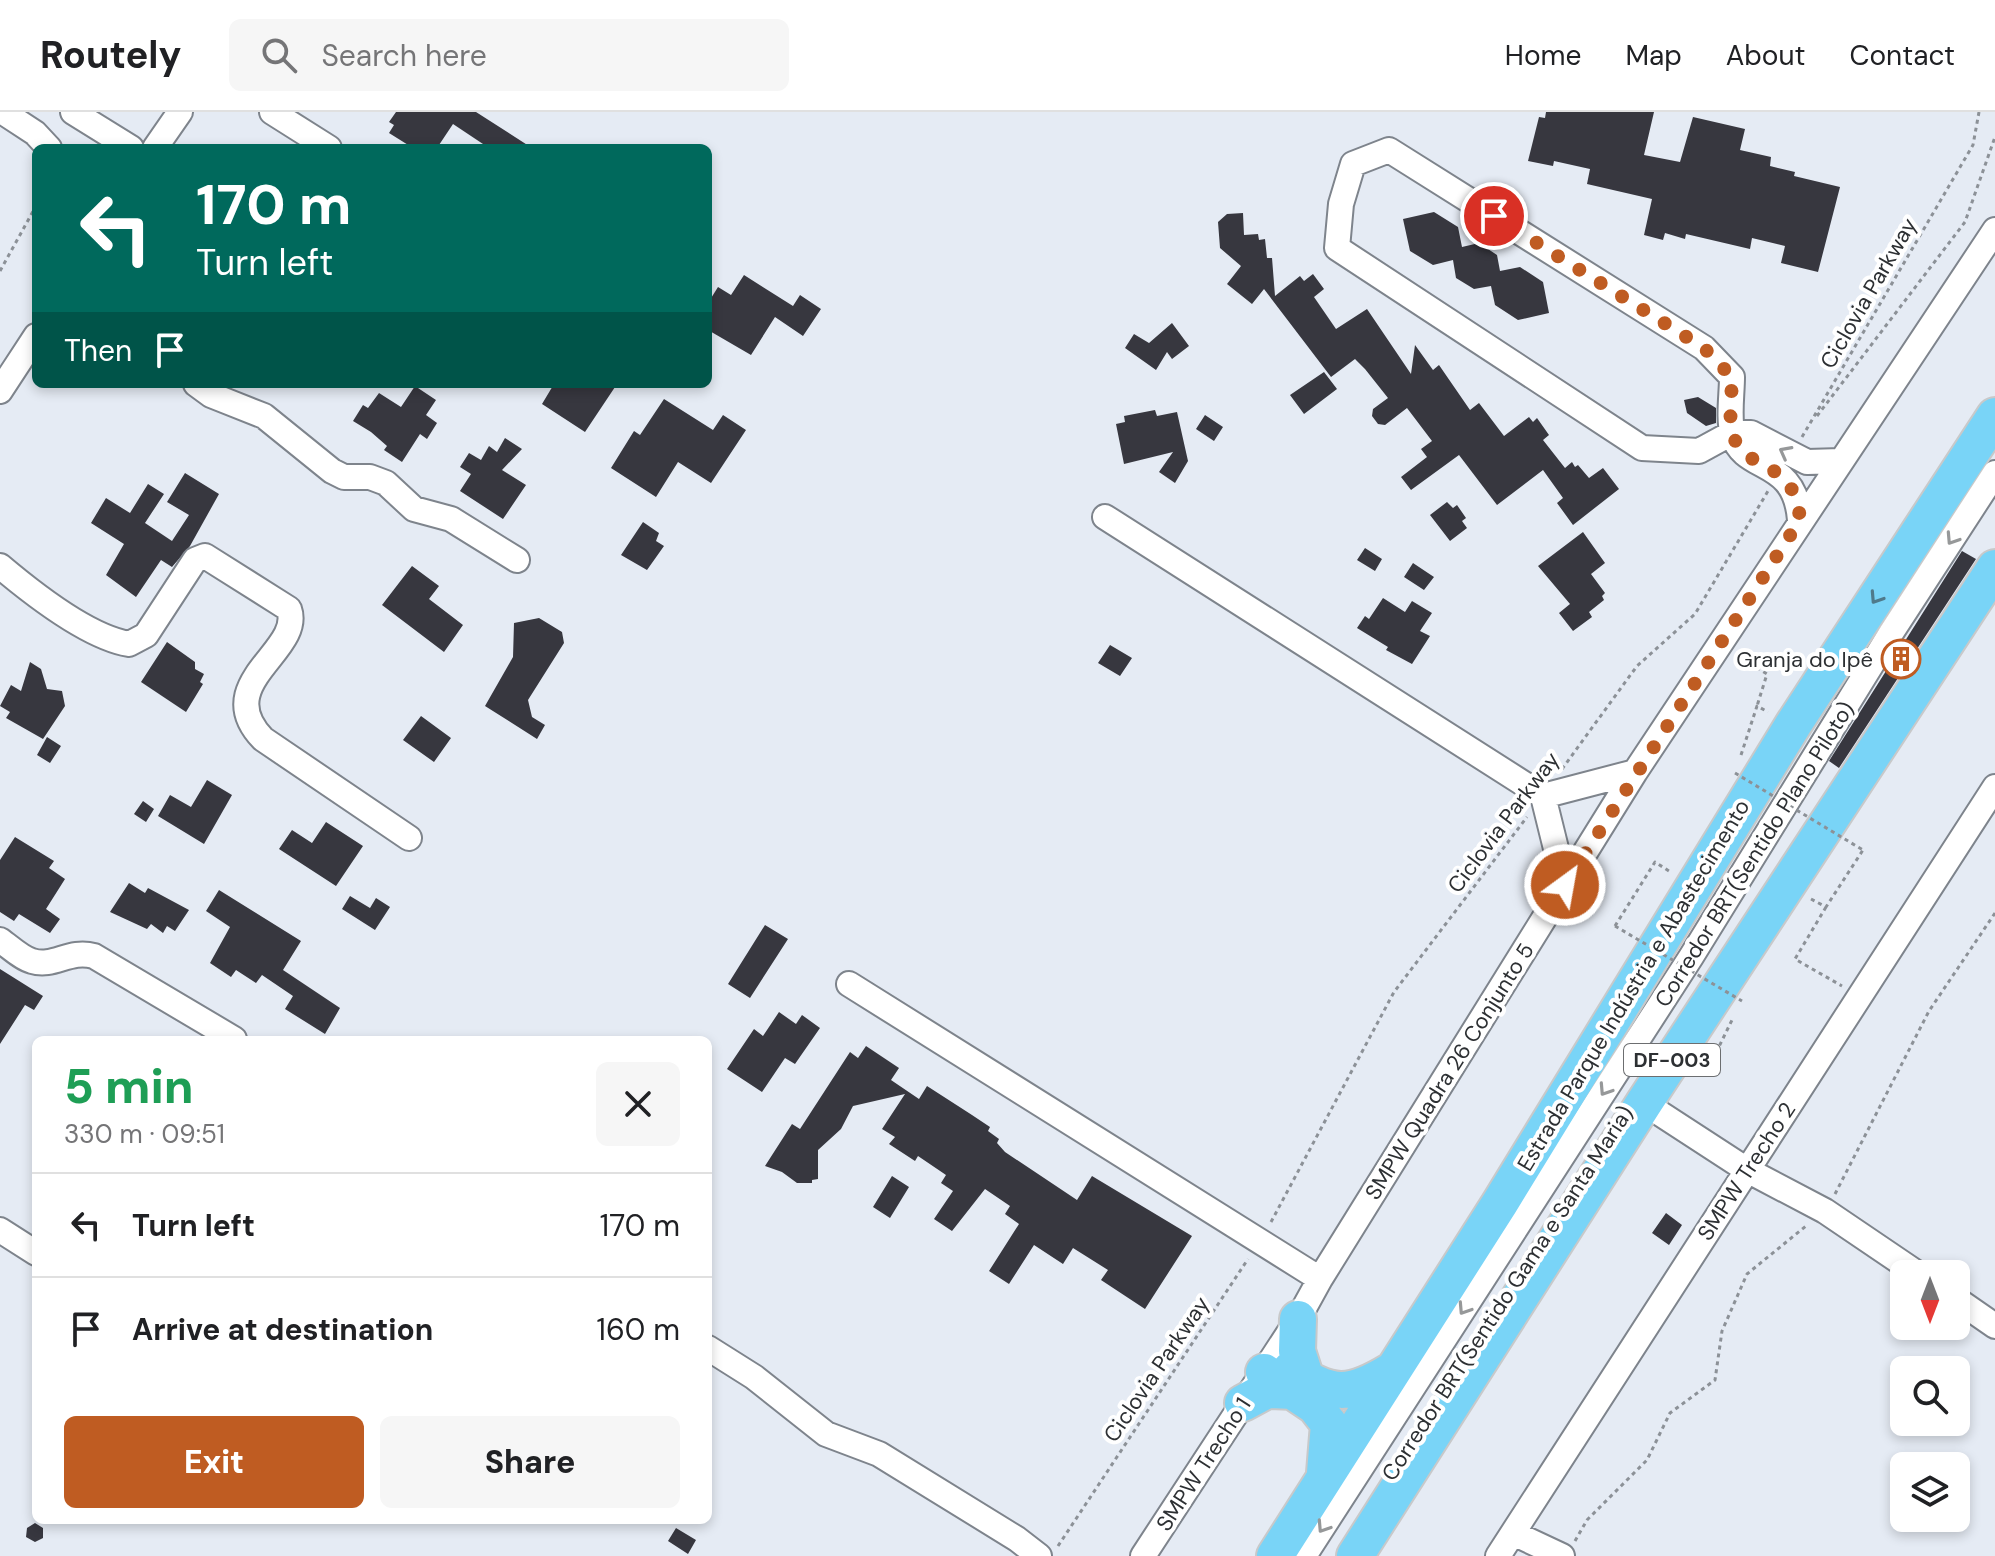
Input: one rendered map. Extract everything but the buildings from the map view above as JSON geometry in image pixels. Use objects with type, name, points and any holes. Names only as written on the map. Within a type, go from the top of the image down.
[{"type":"highway","name":"Estrada Parque Indústria e Abastecimento","points":[[1275,1556],[1508,1190],[1793,725],[1995,416]]},
{"type":"highway","name":"DF-003","points":[[1355,1556],[1644,1103],[1995,568]]},
{"type":"highway","points":[[1298,1319],[1300,1385]]},
{"type":"highway","points":[[1268,1364],[1300,1385],[1329,1424],[1324,1482]]},
{"type":"highway","points":[[1243,1403],[1267,1390],[1300,1385],[1348,1392],[1361,1390],[1391,1371]]},
{"type":"street","points":[[3,112],[35,133],[45,144]]},
{"type":"street","points":[[73,112],[125,144]]},
{"type":"street","points":[[158,144],[180,112]]},
{"type":"street","points":[[272,112],[323,144]]},
{"type":"street","points":[[1732,433],[1732,377],[1704,348],[1389,150],[1353,164],[1341,204],[1337,248],[1642,448],[1699,451],[1732,433],[1751,433],[1784,465],[1798,498],[1800,520]]},
{"type":"street","name":"SMPW Quadra 26 Conjunto 5","points":[[1979,251],[1995,213]]},
{"type":"street","name":"SMPW Quadra 26 Conjunto 5","points":[[1268,1364],[1635,772],[1995,230]]},
{"type":"street","points":[[0,391],[32,342]]},
{"type":"street","points":[[201,388],[211,395],[264,416],[332,471],[344,477],[370,477],[386,483],[414,509],[451,519],[517,560]]},
{"type":"street","points":[[1784,465],[1841,461]]},
{"type":"street","name":"Corredor BRT(Sentido Plano Piloto)","points":[[1304,1556],[1691,957],[1891,633],[1995,473]]},
{"type":"street","points":[[1105,517],[1543,796],[1565,885]]},
{"type":"street","name":"Corredor BRT(Sentido Gama e Santa Maria)","points":[[1337,1556],[1995,550]]},
{"type":"street","points":[[0,566],[68,615],[118,642],[129,644],[146,635],[195,560],[205,556],[289,609],[289,627],[247,694],[248,721],[263,739],[409,838]]},
{"type":"street","points":[[1543,796],[1635,772]]},
{"type":"street","name":"SMPW Trecho 2","points":[[1498,1556],[1995,787]]},
{"type":"street","points":[[0,940],[31,961],[44,963],[72,953],[94,956],[229,1036]]},
{"type":"street","points":[[849,984],[1320,1279]]},
{"type":"street","points":[[1644,1103],[1747,1170],[1825,1211],[1897,1260]]},
{"type":"street","points":[[0,1230],[32,1250]]},
{"type":"street","points":[[1970,1309],[1995,1326]]},
{"type":"street","points":[[712,1351],[754,1377],[826,1434],[879,1454],[1039,1556]]},
{"type":"street","name":"SMPW Trecho 1","points":[[1143,1556],[1268,1364]]},
{"type":"street","points":[[1513,1533],[1568,1550]]},
{"type":"path","name":"Ciclovia Parkway","points":[[1051,1556],[1260,1241],[1394,992],[1637,666],[1695,614],[1973,145],[1979,112]]},
{"type":"path","points":[[1807,429],[1965,222],[1995,137]]},
{"type":"path","points":[[0,271],[32,213]]},
{"type":"path","points":[[1719,645],[1767,674],[1757,706]]},
{"type":"path","points":[[1735,773],[1863,850],[1795,959],[1859,996]]},
{"type":"path","points":[[1693,887],[1655,862],[1615,926],[1742,1001]]},
{"type":"path","points":[[1787,885],[1826,907]]},
{"type":"path","points":[[1568,1550],[1587,1520],[1647,1460],[1670,1413],[1715,1380],[1722,1331],[1747,1274],[1825,1211],[1894,1084],[1929,1011],[1995,913]]},
{"type":"place","name":"Granja do Ipê","points":[[1901,659]]},
{"type":"route","points":[[1494,216],[1704,348],[1732,377],[1732,433],[1739,448],[1792,484],[1798,498],[1800,520],[1565,885]]}]
